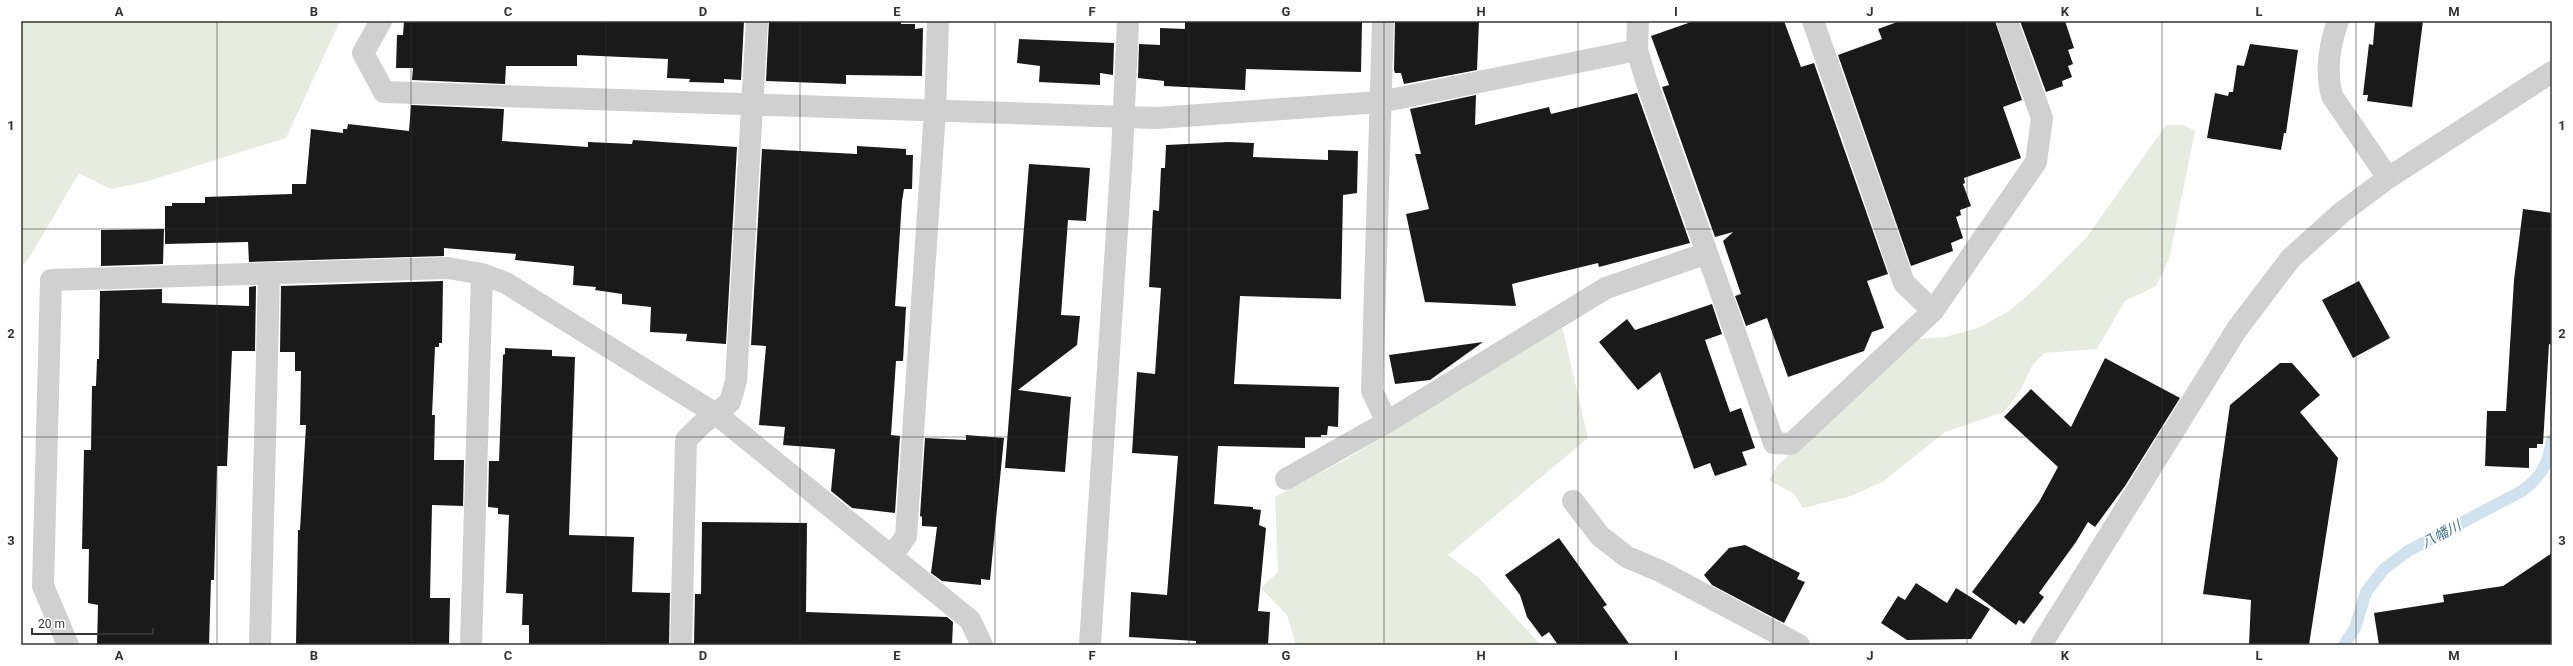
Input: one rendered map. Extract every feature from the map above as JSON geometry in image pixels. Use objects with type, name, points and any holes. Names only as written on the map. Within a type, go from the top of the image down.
[{"type":"street","points":[[381,21],[364,54],[384,92],[1124,118],[1380,102],[1637,50]]},
{"type":"street","points":[[681,645],[686,440],[701,425],[730,402],[736,380],[754,106],[757,21]]},
{"type":"street","points":[[892,556],[906,536],[935,112],[938,21]]},
{"type":"street","points":[[1090,645],[1124,118],[1128,21]]},
{"type":"street","points":[[1383,21],[1372,391],[1386,422]]},
{"type":"street","points":[[1638,21],[1637,50],[1774,442],[1791,444],[1934,311],[2036,162],[2042,118],[2007,21]]},
{"type":"street","points":[[1813,21],[1904,283],[1934,311]]},
{"type":"street","points":[[2338,21],[2327,62],[2329,84],[2332,96],[2388,178]]},
{"type":"street","points":[[2041,645],[2237,329],[2290,258],[2315,235],[2388,178],[2552,72]]},
{"type":"street","points":[[1286,479],[1386,422],[1606,288],[1708,253]]},
{"type":"street","points":[[68,645],[43,586],[51,280],[448,268],[482,274],[506,283],[716,414],[970,620],[982,645]]},
{"type":"street","points":[[260,645],[269,274]]},
{"type":"street","points":[[471,645],[482,274]]},
{"type":"street","points":[[1573,501],[1600,536],[1626,557],[1660,572],[1799,645]]},
{"type":"shaded area","points":[[21,21],[340,21],[286,138],[145,182],[111,189],[79,173],[31,255],[21,268]]},
{"type":"shaded area","points":[[2166,125],[2184,125],[2195,131],[2169,259],[2156,286],[2125,301],[2097,349],[2044,353],[2032,366],[2020,391],[2004,412],[1945,432],[1884,481],[1851,496],[1803,508],[1794,494],[1769,480],[1778,465],[1916,339],[1945,337],[1978,328],[2009,311],[2036,288],[2086,238]]},
{"type":"shaded area","points":[[1562,326],[1588,438],[1448,555],[1478,577],[1541,645],[1296,645],[1287,615],[1261,588],[1278,572],[1275,497],[1348,458]]},
{"type":"building","points":[[404,21],[744,21],[741,80],[724,79],[724,83],[689,82],[690,79],[667,78],[668,59],[577,55],[577,66],[506,66],[505,84],[412,80],[413,68],[396,68],[397,35],[403,35]]},
{"type":"building","points":[[769,21],[901,21],[901,24],[915,24],[915,29],[923,28],[922,76],[846,75],[846,84],[766,81]]},
{"type":"building","points":[[1185,21],[1362,21],[1361,72],[1246,69],[1245,90],[1164,86],[1164,81],[1138,78],[1139,44],[1160,45],[1160,28],[1185,29]]},
{"type":"building","points":[[1395,21],[1479,21],[1477,70],[1404,84],[1401,73],[1395,73],[1394,70]]},
{"type":"building","points":[[1694,21],[1784,21],[1801,67],[1814,63],[1888,274],[1867,281],[1884,328],[1872,332],[1864,351],[1788,377],[1767,318],[1746,326],[1735,296],[1741,294],[1723,241],[1733,232],[1715,237],[1662,87],[1669,85],[1651,36]]},
{"type":"building","points":[[1900,21],[1995,21],[2022,100],[2003,107],[2021,158],[1964,178],[1965,183],[1963,184],[1971,206],[1960,210],[1961,215],[1956,217],[1963,238],[1951,243],[1953,251],[1911,266],[1838,55],[1882,39],[1878,29]]},
{"type":"building","points":[[2020,21],[2065,21],[2074,48],[2068,50],[2073,64],[2068,66],[2072,77],[2062,81],[2063,86],[2046,92]]},
{"type":"building","points":[[2375,21],[2423,21],[2412,107],[2367,101],[2368,95],[2363,95],[2369,44],[2373,45]]},
{"type":"building","points":[[1019,39],[1114,43],[1113,75],[1100,73],[1100,85],[1039,82],[1040,66],[1017,63]]},
{"type":"building","points":[[2250,44],[2298,50],[2286,133],[2284,133],[2281,150],[2207,138],[2215,93],[2228,96],[2229,92],[2233,92],[2237,65],[2244,66]]},
{"type":"building","points":[[1637,93],[1690,243],[1599,267],[1598,263],[1512,284],[1516,306],[1425,302],[1406,214],[1429,209],[1415,154],[1421,154],[1410,109],[1476,95],[1475,125],[1549,107],[1551,114]]},
{"type":"building","points":[[411,105],[504,109],[502,141],[588,147],[588,142],[632,144],[633,140],[737,147],[726,344],[686,341],[687,334],[650,332],[651,307],[622,304],[622,294],[595,290],[596,287],[573,285],[574,266],[515,260],[516,254],[444,248],[444,256],[249,262],[248,242],[165,244],[165,206],[172,206],[172,203],[205,203],[205,197],[292,194],[292,184],[306,184],[311,129],[343,133],[343,129],[347,129],[348,124],[409,131]]},
{"type":"building","points":[[1229,142],[1254,143],[1253,157],[1328,160],[1328,150],[1358,151],[1357,193],[1343,195],[1341,299],[1240,296],[1234,384],[1339,387],[1338,427],[1328,426],[1327,435],[1321,435],[1321,437],[1305,437],[1305,448],[1218,446],[1214,504],[1253,507],[1253,509],[1261,510],[1259,525],[1266,528],[1258,611],[1270,612],[1268,645],[1196,645],[1196,641],[1129,637],[1131,592],[1167,595],[1178,456],[1132,453],[1137,372],[1155,374],[1161,288],[1149,287],[1153,210],[1159,211],[1161,168],[1165,168],[1166,145]]},
{"type":"building","points":[[857,146],[906,149],[906,155],[913,155],[912,189],[904,189],[902,201],[895,306],[906,307],[903,361],[896,361],[891,435],[900,436],[895,513],[852,508],[831,491],[835,449],[783,445],[785,427],[759,425],[766,346],[751,345],[762,149],[857,154]]},
{"type":"building","points":[[1029,164],[1090,168],[1086,221],[1068,220],[1061,315],[1080,316],[1077,345],[1018,390],[1071,397],[1065,472],[1005,468]]},
{"type":"building","points":[[2523,209],[2552,213],[2552,345],[2549,344],[2543,444],[2537,444],[2537,448],[2529,448],[2529,468],[2485,466],[2487,411],[2506,411],[2514,280]]},
{"type":"building","points":[[164,229],[163,264],[101,266],[101,230]]},
{"type":"building","points":[[443,281],[442,343],[439,343],[439,347],[435,347],[432,415],[435,415],[434,460],[464,460],[463,506],[432,505],[430,598],[450,598],[449,645],[296,645],[298,530],[300,530],[306,425],[300,425],[301,371],[295,371],[295,352],[280,352],[281,286]]},
{"type":"building","points":[[2359,281],[2390,338],[2353,358],[2322,300]]},
{"type":"building","points":[[256,286],[255,351],[232,351],[227,466],[217,466],[214,580],[211,580],[209,645],[97,645],[98,605],[88,603],[89,549],[82,549],[84,450],[91,450],[92,386],[96,386],[97,359],[99,359],[100,291],[162,289],[162,303],[249,306],[249,287]]},
{"type":"building","points":[[1712,304],[1722,334],[1705,340],[1730,412],[1741,408],[1755,448],[1742,452],[1747,465],[1715,476],[1710,463],[1694,469],[1660,372],[1638,390],[1599,342],[1627,319],[1635,330]]},
{"type":"building","points":[[1483,342],[1430,380],[1395,384],[1389,355]]},
{"type":"building","points":[[505,348],[552,350],[552,356],[575,357],[569,535],[634,537],[632,592],[670,593],[669,645],[529,645],[529,625],[522,625],[523,594],[506,593],[509,515],[498,514],[498,508],[488,507],[489,461],[499,461],[503,355],[505,354]]},
{"type":"building","points":[[2105,358],[2180,398],[2125,486],[2095,527],[2088,522],[2076,542],[2039,593],[2044,597],[2024,624],[2019,620],[2016,625],[1972,592],[2039,502],[2058,467],[2004,417],[2031,389],[2071,427]]},
{"type":"building","points":[[2280,363],[2292,363],[2320,395],[2300,412],[2338,458],[2309,645],[2249,645],[2251,600],[2203,594],[2230,405]]},
{"type":"building","points":[[966,435],[1004,438],[990,580],[981,579],[981,585],[942,581],[931,573],[937,527],[922,526],[922,517],[920,516],[925,438],[966,440]]},
{"type":"building","points":[[702,522],[807,523],[806,612],[947,617],[953,622],[952,645],[694,645],[695,594],[701,594]]},
{"type":"building","points":[[1559,538],[1607,605],[1603,607],[1630,645],[1558,645],[1549,632],[1542,637],[1527,617],[1520,595],[1505,575]]},
{"type":"building","points":[[1745,545],[1800,573],[1797,579],[1805,582],[1784,623],[1712,585],[1704,575],[1729,548]]},
{"type":"building","points":[[2552,553],[2552,645],[2379,645],[2374,613],[2444,602],[2443,595],[2503,586]]},
{"type":"building","points":[[1916,583],[1947,603],[1956,588],[1990,609],[1971,639],[1907,640],[1881,623],[1898,596],[1905,600]]},
{"type":"waterway","name":"八幡川","points":[[2344,645],[2355,628],[2366,592],[2384,569],[2408,551],[2522,491],[2535,480],[2543,469],[2552,440]]}]
